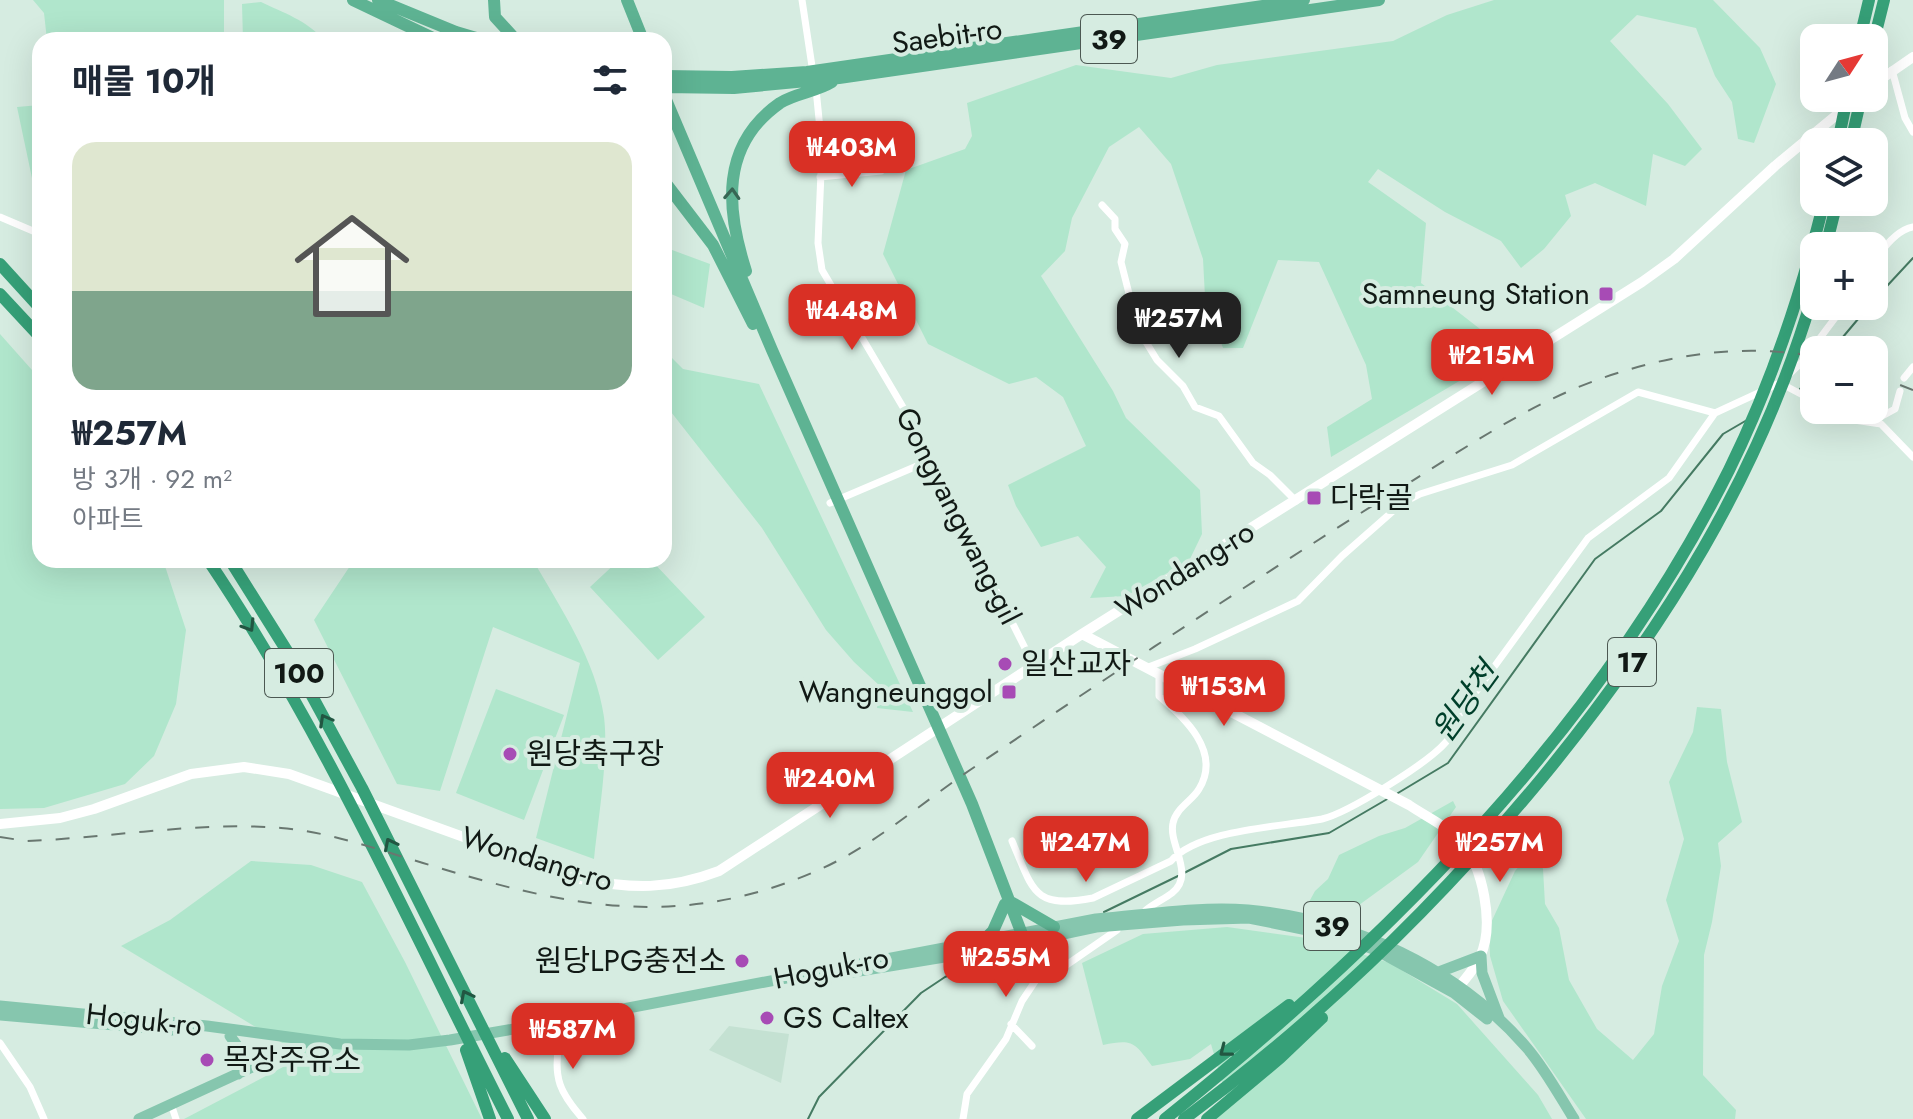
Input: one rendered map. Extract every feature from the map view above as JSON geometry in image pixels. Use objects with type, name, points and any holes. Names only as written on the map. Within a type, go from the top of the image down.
[{"type":"highway","points":[[353,0],[420,32]]},
{"type":"highway","points":[[378,0],[456,32]]},
{"type":"highway","points":[[494,0],[495,17],[509,32]]},
{"type":"highway","points":[[627,0],[642,32]]},
{"type":"highway","points":[[634,0],[644,32]]},
{"type":"highway","name":"Saebit-ro","points":[[672,79],[758,87],[808,82],[1304,0]]},
{"type":"highway","name":"Saebit-ro","points":[[823,79],[1379,0]]},
{"type":"highway","points":[[1863,24],[1869,0]]},
{"type":"highway","points":[[1878,24],[1884,0]]},
{"type":"highway","points":[[770,351],[734,233],[730,197],[735,164],[760,122],[808,82],[823,79]]},
{"type":"highway","name":"Saebit-ro","points":[[672,85],[681,82]]},
{"type":"highway","points":[[672,114],[770,351]]},
{"type":"highway","points":[[672,124],[969,806],[1021,938]]},
{"type":"highway","points":[[672,191],[713,245],[770,351]]},
{"type":"highway","name":"17","points":[[1165,1119],[1334,973],[1448,860],[1583,702],[1636,630],[1673,571],[1744,437],[1781,347],[1802,286],[1820,216]]},
{"type":"highway","points":[[0,264],[32,299]]},
{"type":"highway","points":[[0,294],[32,328]]},
{"type":"highway","name":"17","points":[[1184,1119],[1227,1088],[1352,983],[1398,937],[1508,819],[1628,668],[1685,581],[1737,490],[1786,376],[1804,320]]},
{"type":"highway","name":"100","points":[[213,568],[277,671],[339,785],[456,1017],[484,1084],[508,1119]]},
{"type":"highway","name":"100","points":[[235,568],[292,659],[362,788],[481,1025],[511,1075],[528,1119]]},
{"type":"highway","points":[[1007,903],[1054,927]]},
{"type":"highway","points":[[984,940],[993,931],[1007,903]]},
{"type":"highway","points":[[1137,1119],[1237,1041],[1334,973]]},
{"type":"highway","points":[[1207,1119],[1280,1058],[1352,983]]},
{"type":"highway","points":[[511,1075],[548,1119]]},
{"type":"highway","points":[[484,1084],[490,1119]]},
{"type":"main road","points":[[1888,73],[1913,57]]},
{"type":"main road","name":"Wondang-ro","points":[[0,824],[60,818],[191,774],[244,767],[289,774],[580,879],[622,887],[670,886],[719,871],[1082,634],[1642,282],[1674,259],[1775,166],[1842,112]]},
{"type":"main road","points":[[1082,634],[1409,805],[1459,839],[1477,868],[1486,905],[1482,973],[1501,1022]]},
{"type":"main road","name":"Hoguk-ro","points":[[0,1006],[207,1026],[339,1050],[408,1052],[957,955],[1054,927],[1096,919],[1183,911],[1248,910],[1347,929],[1382,942],[1439,972],[1524,1056],[1567,1119]]},
{"type":"main road","name":"Hoguk-ro","points":[[565,1023],[984,940],[1096,927],[1249,918],[1341,937],[1376,950],[1457,989],[1501,1022],[1528,1049],[1574,1119]]},
{"type":"main road","points":[[1439,972],[1481,956]]},
{"type":"main road","points":[[1457,989],[1481,956]]},
{"type":"main road","name":"Hoguk-ro","points":[[0,1015],[306,1042]]},
{"type":"main road","points":[[230,1036],[244,1055],[238,1074]]},
{"type":"main road","points":[[139,1119],[306,1042]]},
{"type":"street","name":"Gongyangwang-gil","points":[[802,0],[821,127],[818,243],[822,270],[910,419],[1034,667]]},
{"type":"street","points":[[1892,70],[1905,118],[1913,132]]},
{"type":"street","points":[[820,177],[881,171]]},
{"type":"street","points":[[1102,205],[1115,219],[1115,229],[1125,244],[1121,262],[1138,329],[1157,360],[1183,386],[1195,407],[1219,416],[1253,463],[1296,501]]},
{"type":"street","points":[[0,217],[32,231]]},
{"type":"street","points":[[1888,244],[1906,227],[1913,227]]},
{"type":"street","points":[[1012,841],[1033,890],[1044,899],[1056,902],[1093,898],[1220,835],[1338,815],[1430,759],[1449,739],[1459,715],[1588,538],[1669,478],[1715,413],[1783,384],[1834,320]]},
{"type":"street","points":[[1904,378],[1913,367]]},
{"type":"street","points":[[1783,384],[1800,393]]},
{"type":"street","points":[[1888,412],[1895,409],[1900,391]]},
{"type":"street","points":[[1146,668],[1209,643],[1298,601],[1342,556],[1401,504],[1420,494],[1512,465],[1638,392],[1715,413]]},
{"type":"street","points":[[1881,424],[1913,457]]},
{"type":"street","points":[[834,501],[931,460]]},
{"type":"street","points":[[1146,910],[1174,892],[1180,883],[1180,856],[1172,837],[1172,825],[1175,815],[1200,788],[1206,761],[1201,743],[1189,725],[1159,696],[1159,675]]},
{"type":"street","points":[[963,1119],[967,1094],[987,1070],[1006,1039],[1022,1001],[1036,980],[1065,966],[1117,930]]},
{"type":"street","points":[[957,955],[964,961],[1043,954],[1065,966]]},
{"type":"street","points":[[565,1023],[555,1068],[568,1102],[583,1119]]},
{"type":"street","points":[[1011,1024],[1032,1046]]},
{"type":"street","points":[[0,1043],[30,1087],[44,1119]]},
{"type":"street","points":[[171,1104],[176,1119]]},
{"type":"shaded area","points":[[729,1026],[789,1034],[781,1083],[709,1050]]},
{"type":"green space","points":[[33,0],[224,0],[224,32],[46,32],[44,13]]},
{"type":"green space","points":[[1494,0],[1713,0],[1760,48],[1776,84],[1754,143],[1738,139],[1732,102],[1715,76],[1696,28],[1637,15],[1610,41],[1668,104],[1702,149],[1685,166],[1653,154],[1646,206],[1595,183],[1565,195],[1571,216],[1544,249],[1521,268],[1501,241],[1445,212],[1378,169],[1368,182],[1426,223],[1421,283],[1498,343],[1483,367],[1331,457],[1327,427],[1372,399],[1366,365],[1319,262],[1278,260],[1243,348],[1223,348],[1205,297],[1203,259],[1171,164],[1139,127],[1109,147],[1072,218],[1065,251],[1041,276],[1113,391],[1126,418],[1200,490],[1202,534],[1189,561],[1126,596],[1090,598],[1106,567],[1078,536],[1041,547],[1016,506],[1008,485],[1086,446],[1063,397],[1036,377],[1009,384],[928,344],[883,254],[906,170],[965,149],[972,136],[967,103],[1076,65],[1171,78],[1217,65],[1393,41],[1447,15]]},
{"type":"green space","points":[[261,2],[316,32],[243,32],[242,4]]},
{"type":"green space","points":[[32,106],[32,178],[17,107]]},
{"type":"green space","points":[[672,250],[710,264],[704,308],[672,294]]},
{"type":"green space","points":[[0,334],[32,370],[32,568],[166,568],[186,630],[176,704],[154,756],[125,784],[44,808],[0,809]]},
{"type":"green space","points":[[672,358],[683,369],[759,384],[913,712],[877,708],[880,686],[826,630],[762,528],[672,413]]},
{"type":"green space","points":[[349,568],[538,568],[576,636],[600,696],[605,750],[594,859],[536,838],[580,663],[493,627],[440,791],[397,784],[314,620]]},
{"type":"green space","points":[[610,568],[659,568],[705,617],[658,660],[590,587]]},
{"type":"green space","name":"원당축구장","points":[[496,689],[564,715],[524,820],[456,793]]},
{"type":"green space","points":[[1697,707],[1721,709],[1727,762],[1742,822],[1718,843],[1721,866],[1704,955],[1703,1075],[1736,1110],[1735,1119],[1586,1119],[1503,1001],[1490,956],[1489,927],[1515,871],[1535,848],[1543,869],[1545,904],[1559,928],[1569,980],[1597,1029],[1633,1060],[1654,1034],[1662,986],[1679,941],[1666,900],[1684,839],[1669,782],[1693,732]]},
{"type":"green space","points":[[1453,801],[1456,807],[1418,862],[1344,916],[1303,913],[1315,891],[1328,879],[1339,855],[1379,836],[1405,828]]},
{"type":"green space","points":[[251,861],[311,865],[362,882],[482,1119],[184,1119],[304,1056],[121,946],[170,920]]},
{"type":"green space","points":[[1227,927],[1314,939],[1390,963],[1457,1004],[1538,1095],[1552,1119],[1216,1119],[1227,1100],[1211,1044],[1190,1059],[1152,1066],[1132,1044],[1103,1045],[1082,963],[1143,934]]},
{"type":"waterway","name":"원당천","points":[[1888,285],[1913,258]]},
{"type":"waterway","name":"원당천","points":[[1844,336],[1857,320]]},
{"type":"waterway","name":"원당천","points":[[1398,793],[1448,763],[1595,559],[1661,511],[1723,434],[1747,420]]},
{"type":"waterway","name":"원당천","points":[[1184,873],[1231,849],[1329,833],[1389,798]]},
{"type":"waterway","name":"원당천","points":[[1104,912],[1178,876]]},
{"type":"waterway","name":"원당천","points":[[808,1119],[819,1097],[921,993],[963,969]]},
{"type":"railway","points":[[0,837],[26,841],[186,828],[281,828],[335,837],[474,878],[571,900],[618,906],[666,907],[714,902],[763,891],[814,872],[855,851],[970,770],[1230,597],[1472,443],[1530,410],[1559,395],[1621,372],[1692,355],[1741,351],[1800,354]]},
{"type":"railway","points":[[1888,380],[1913,390]]},
{"type":"place","name":"Samneung Station","points":[[1606,294]]},
{"type":"place","name":"다락골","points":[[1314,498]]},
{"type":"place","name":"일산교자","points":[[1005,664]]},
{"type":"place","name":"Wangneunggol","points":[[1009,692]]},
{"type":"place","name":"원당축구장","points":[[510,754]]},
{"type":"place","name":"원당LPG충전소","points":[[742,961]]},
{"type":"place","name":"GS Caltex","points":[[767,1018]]},
{"type":"place","name":"목장주유소","points":[[207,1060]]}]
